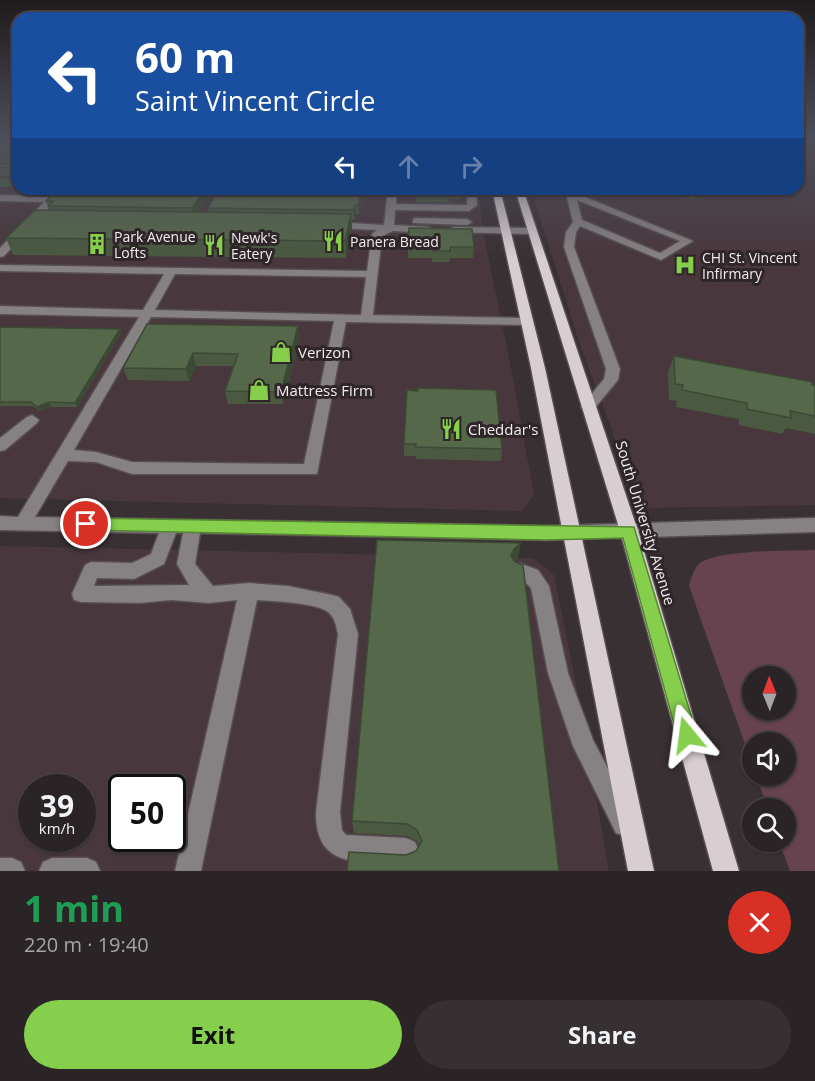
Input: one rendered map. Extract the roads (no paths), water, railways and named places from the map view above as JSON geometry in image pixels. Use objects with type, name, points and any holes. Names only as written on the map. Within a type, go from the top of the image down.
[{"type":"main road","points":[[497,195],[572,533],[641,871]]},
{"type":"main road","name":"South University Avenue","points":[[521,195],[629,531],[726,871]]},
{"type":"street","points":[[0,254],[56,195]]},
{"type":"street","points":[[390,225],[392,195]]},
{"type":"street","points":[[391,207],[469,208],[472,205],[472,195]]},
{"type":"street","points":[[571,195],[578,222],[571,232],[569,247],[613,369],[611,380],[588,407]]},
{"type":"street","points":[[577,195],[688,241],[661,257],[578,222]]},
{"type":"street","points":[[0,198],[52,199]]},
{"type":"street","points":[[33,221],[45,221]]},
{"type":"street","points":[[318,225],[531,227]]},
{"type":"street","points":[[366,319],[377,234],[390,225]]},
{"type":"street","points":[[0,268],[371,274]]},
{"type":"street","points":[[23,523],[171,272]]},
{"type":"street","points":[[0,310],[526,322]]},
{"type":"street","points":[[62,455],[96,457],[132,468],[311,470],[341,318]]},
{"type":"street","points":[[0,446],[32,420]]},
{"type":"street","points":[[0,523],[572,533],[815,525]]},
{"type":"street","points":[[170,526],[158,559],[134,571],[91,570],[81,594],[140,595],[171,592],[209,595],[249,591],[288,594],[332,603],[344,615],[348,625],[348,634],[328,812],[331,837],[335,844],[344,847],[406,851]]},
{"type":"street","points":[[194,526],[184,559],[186,570],[209,595]]},
{"type":"street","points":[[519,572],[535,577],[540,586],[558,674],[584,746],[635,844]]},
{"type":"street","points":[[189,871],[249,591]]},
{"type":"street","points":[[0,871],[12,871]]},
{"type":"street","points":[[52,871],[87,871]]},
{"type":"place","name":"Panera Bread","points":[[333,241]]},
{"type":"place","name":"Park Avenue Lofts","points":[[97,244]]},
{"type":"place","name":"Newk's Eatery","points":[[214,245]]},
{"type":"place","name":"CHI St. Vincent Infirmary","points":[[685,265]]},
{"type":"place","name":"Verizon","points":[[281,352]]},
{"type":"place","name":"Mattress Firm","points":[[259,390]]},
{"type":"place","name":"Cheddar's","points":[[451,429]]}]
